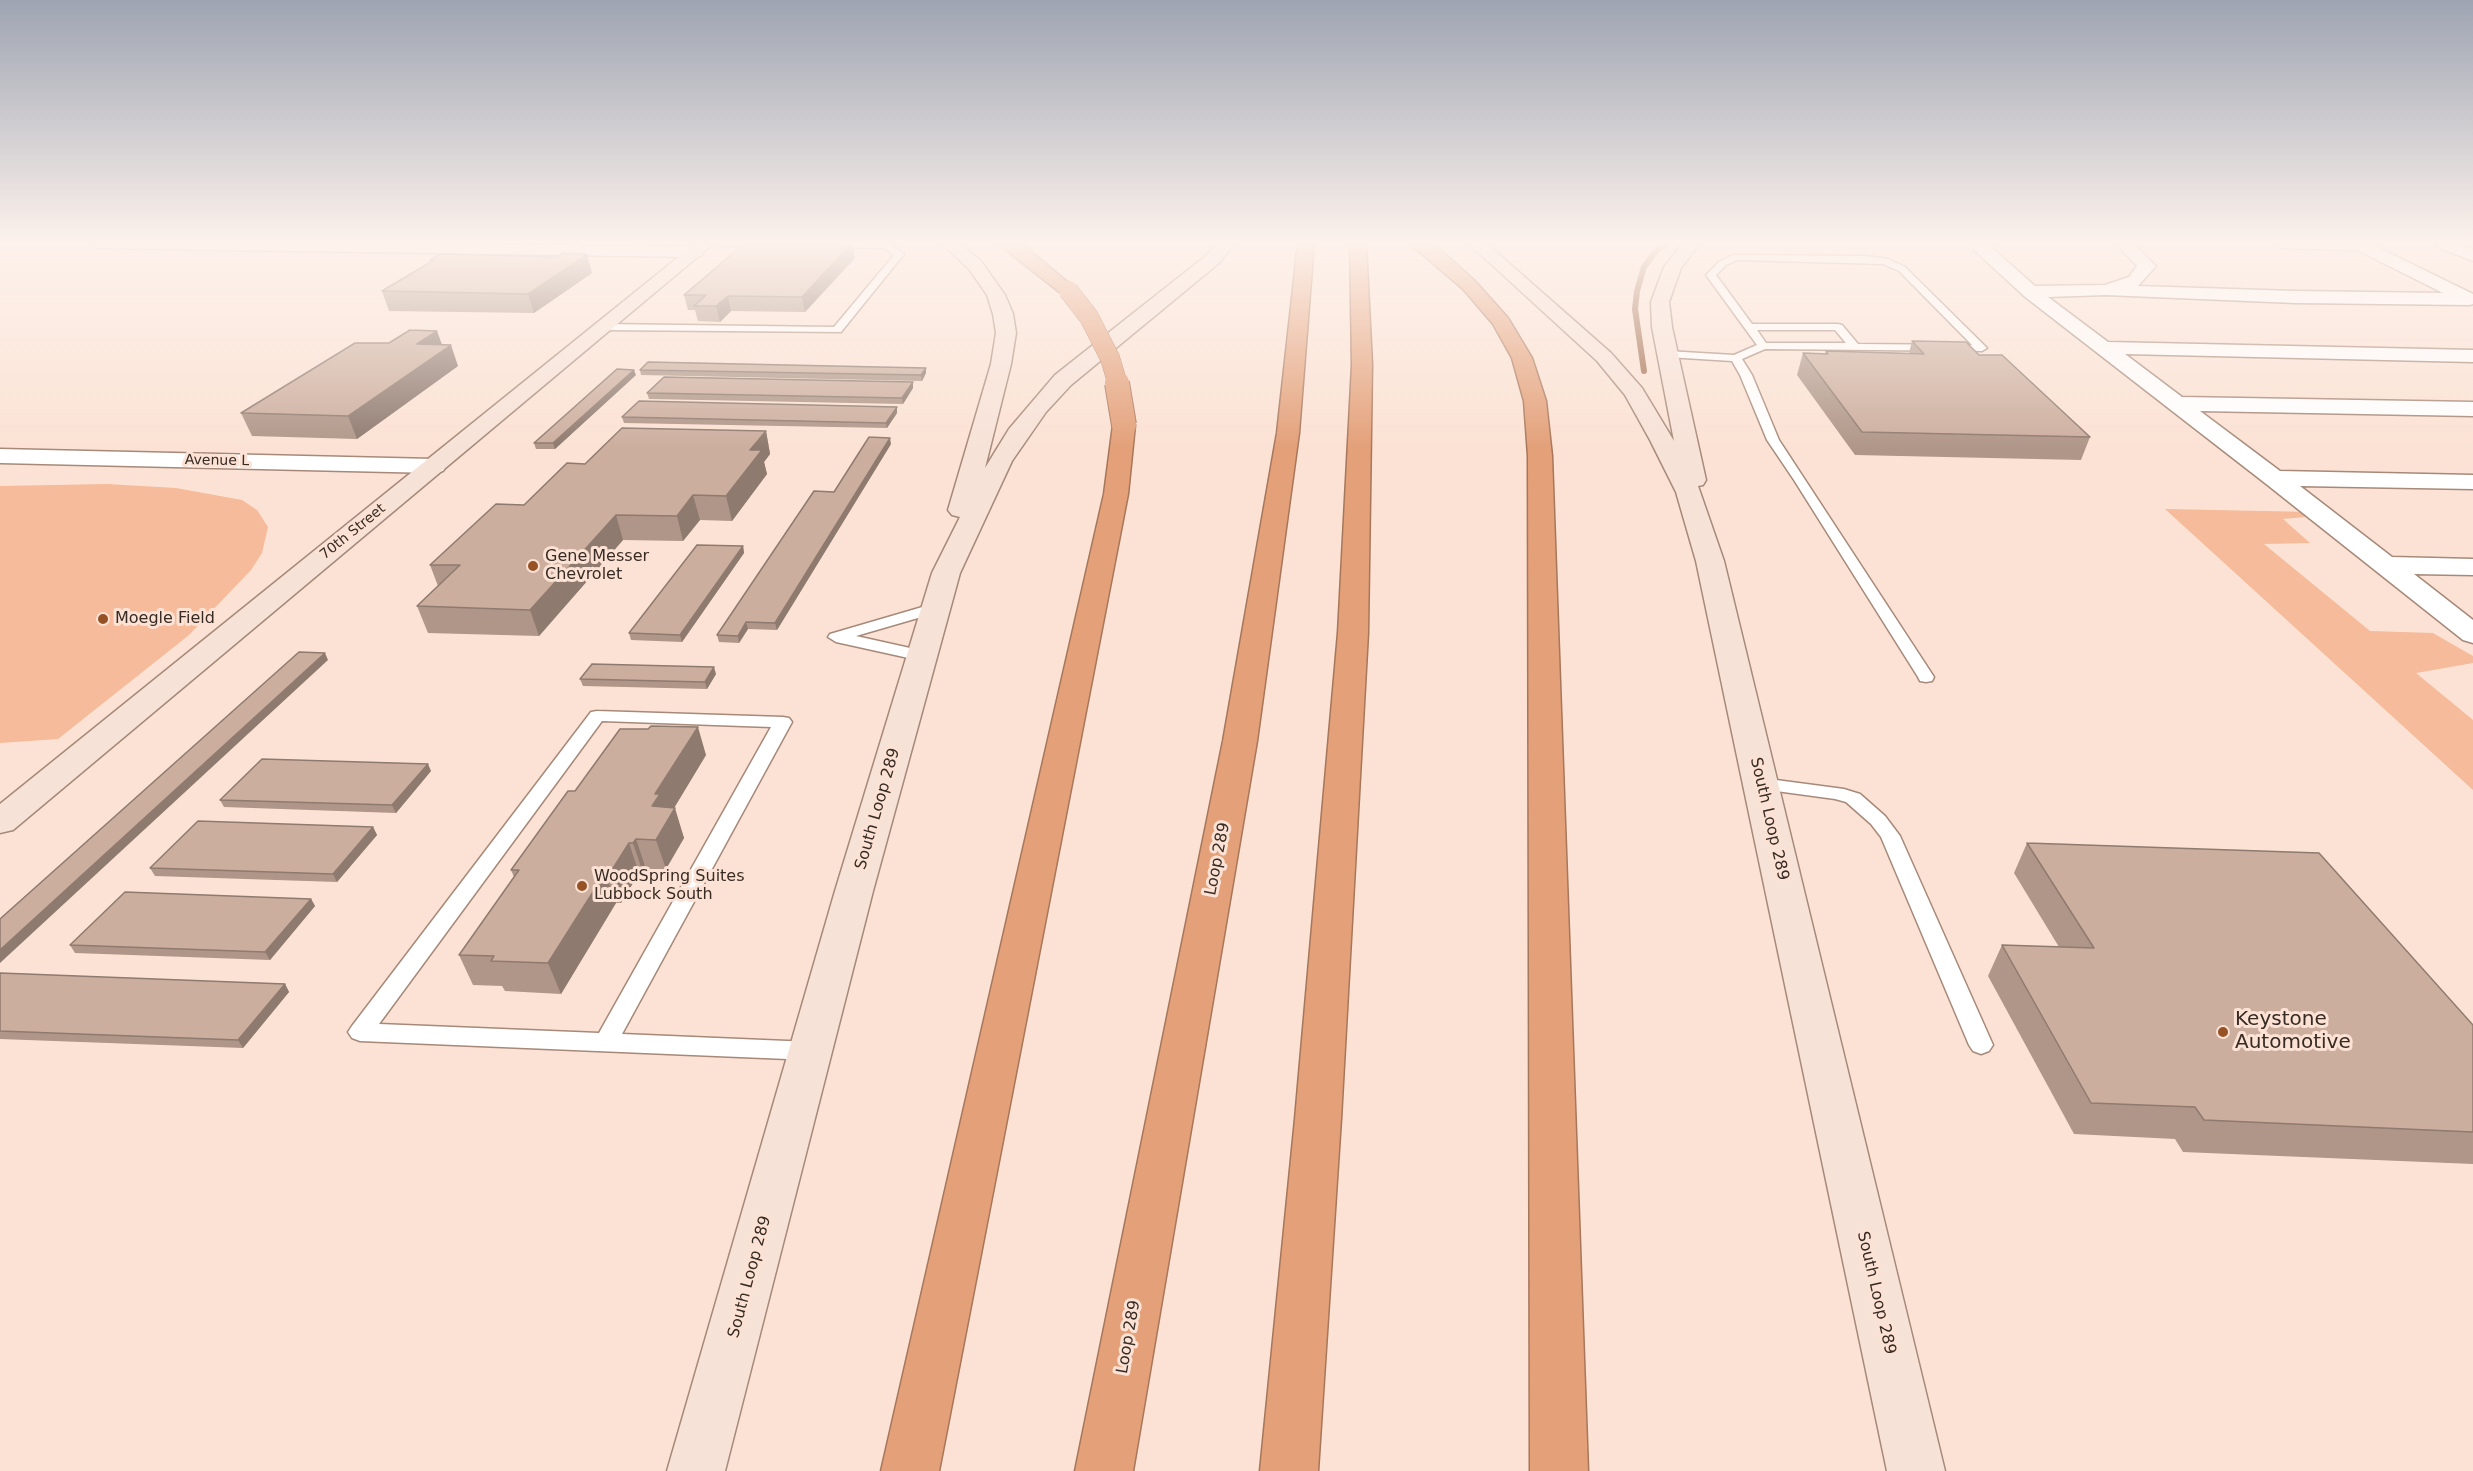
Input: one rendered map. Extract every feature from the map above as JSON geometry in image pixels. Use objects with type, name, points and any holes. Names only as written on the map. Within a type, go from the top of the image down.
[{"type":"highway","points":[[910,1471],[1116,494],[1124,425],[1118,385],[1110,358],[1085,312]]},
{"type":"highway","name":"Loop 289","points":[[1104,1471],[1240,741],[1288,434],[1300,312]]},
{"type":"highway","points":[[1289,1471],[1353,633],[1362,365],[1360,312]]},
{"type":"highway","points":[[1492,312],[1501,322],[1522,358],[1535,401],[1540,456],[1559,1471]]},
{"type":"main road","name":"70th Street","points":[[0,822],[623,312]]},
{"type":"main road","points":[[941,590],[977,448],[1002,364],[1006,333],[1002,312]]},
{"type":"main road","name":"South Loop 289","points":[[696,1471],[941,590],[1000,461],[1017,434],[1063,380],[1148,312]]},
{"type":"main road","name":"South Loop 289","points":[[1555,312],[1583,336],[1634,393],[1662,440],[1688,492],[1710,561],[1916,1471]]},
{"type":"main road","points":[[1661,312],[1667,354],[1710,561]]},
{"type":"street","points":[[2057,312],[2473,634]]},
{"type":"street","points":[[2106,348],[2473,356]]},
{"type":"street","points":[[2176,404],[2473,409]]},
{"type":"street","name":"Avenue L","points":[[0,456],[434,466]]},
{"type":"street","points":[[2274,478],[2473,482]]},
{"type":"street","points":[[2385,565],[2473,567]]},
{"type":"lane","points":[[604,327],[837,330],[852,312]]},
{"type":"lane","points":[[1738,312],[1762,346]]},
{"type":"lane","points":[[1667,354],[1736,358],[1762,346],[1982,348],[1945,312]]},
{"type":"lane","points":[[1749,327],[1838,327],[1854,346]]},
{"type":"lane","points":[[1736,358],[1746,375],[1773,440],[1801,480],[1926,677]]},
{"type":"lane","points":[[922,656],[836,637],[941,590]]},
{"type":"lane","points":[[606,1042],[783,722],[597,716],[360,1032],[811,1051]]},
{"type":"lane","points":[[1761,784],[1837,793],[1853,798],[1878,820],[1890,836],[1981,1045]]},
{"type":"shaded area","name":"Moegle Field","points":[[107,484],[176,488],[242,500],[257,510],[268,527],[262,553],[251,570],[189,635],[58,739],[0,743],[0,486]]},
{"type":"shaded area","points":[[2165,509],[2312,512],[2317,516],[2283,519],[2310,543],[2264,544],[2370,631],[2433,633],[2473,656],[2473,663],[2416,673],[2473,720],[2473,790]]},
{"type":"building","points":[[410,330],[437,331],[417,344],[451,345],[348,416],[241,413],[355,343],[389,343]]},
{"type":"building","points":[[1912,341],[1966,342],[1979,355],[2002,355],[2090,437],[1862,432],[1803,353],[1828,354],[1826,351],[1924,354]]},
{"type":"building","points":[[648,362],[926,368],[921,375],[640,370]]},
{"type":"building","points":[[617,369],[634,370],[553,443],[534,443]]},
{"type":"building","points":[[664,377],[913,382],[902,398],[647,393]]},
{"type":"building","points":[[639,401],[897,407],[886,423],[622,417]]},
{"type":"building","name":"Gene Messer Chevrolet","points":[[622,428],[766,431],[750,450],[762,450],[726,496],[693,495],[677,516],[616,515],[530,610],[417,606],[460,565],[430,565],[496,504],[524,505],[567,463],[585,464]]},
{"type":"building","points":[[869,437],[890,438],[775,623],[746,622],[738,636],[717,635],[814,491],[834,492]]},
{"type":"building","points":[[697,545],[743,546],[680,635],[629,633]]},
{"type":"building","points":[[299,652],[325,653],[0,950],[0,919]]},
{"type":"building","points":[[592,664],[714,667],[705,682],[580,679]]},
{"type":"building","points":[[651,726],[698,727],[655,794],[660,794],[652,806],[675,808],[656,840],[636,839],[633,843],[629,843],[610,873],[605,873],[548,963],[491,961],[494,956],[459,955],[519,870],[511,870],[568,791],[575,791],[620,729],[648,729]]},
{"type":"building","points":[[262,759],[428,764],[392,805],[220,800]]},
{"type":"building","points":[[198,821],[373,827],[333,874],[150,868]]},
{"type":"building","name":"Keystone Automotive","points":[[2027,843],[2319,853],[2473,1025],[2473,1132],[2204,1120],[2195,1107],[2091,1103],[2002,945],[2094,948]]},
{"type":"building","points":[[125,892],[311,899],[265,952],[70,945]]},
{"type":"building","points":[[0,973],[285,984],[238,1040],[0,1031]]},
{"type":"waterway","points":[[1635,312],[1644,371]]},
{"type":"place","name":"Gene Messer Chevrolet","points":[[533,566]]},
{"type":"place","name":"Moegle Field","points":[[103,619]]},
{"type":"place","name":"WoodSpring Suites Lubbock South","points":[[582,886]]},
{"type":"place","name":"Keystone Automotive","points":[[2223,1032]]}]
